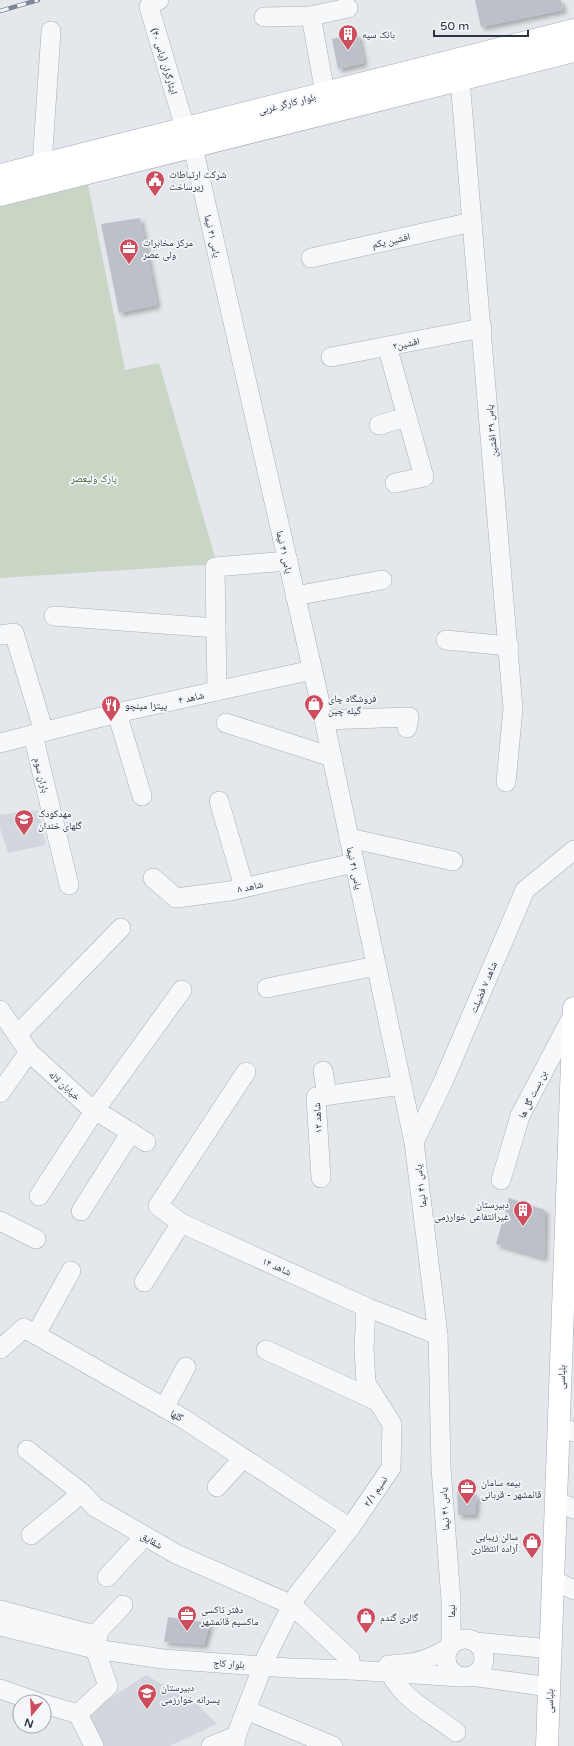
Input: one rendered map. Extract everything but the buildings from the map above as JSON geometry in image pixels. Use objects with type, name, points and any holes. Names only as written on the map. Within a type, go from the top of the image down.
[{"type":"main road","name":"بلوار کارگر غربی","points":[[0,196],[189,138],[325,93],[574,30]]},
{"type":"main road","name":"بلوار کارگر غربی","points":[[0,175],[42,165],[189,138],[460,80],[574,51]]},
{"type":"main road","name":"بلباسی","points":[[548,1746],[553,1580],[565,1505],[574,1008]]},
{"type":"street","name":"ایثارگران (یاس ۴۰)","points":[[159,0],[151,4],[149,7],[189,138]]},
{"type":"street","points":[[264,17],[311,16],[348,8]]},
{"type":"street","points":[[311,16],[325,93]]},
{"type":"street","points":[[42,165],[51,31]]},
{"type":"street","name":"یاس ۳۹ افشین","points":[[460,80],[509,646],[513,709],[506,782]]},
{"type":"street","name":"یاس ۴۱ نیما","points":[[189,138],[324,720],[414,1142],[438,1335],[441,1468],[451,1600]]},
{"type":"street","name":"افشین یکم","points":[[310,258],[472,222]]},
{"type":"street","name":"افشین۲","points":[[331,358],[482,328]]},
{"type":"street","points":[[387,346],[424,477],[395,483]]},
{"type":"street","points":[[379,425],[407,417]]},
{"type":"street","points":[[217,691],[215,568],[288,561]]},
{"type":"street","points":[[295,596],[382,580]]},
{"type":"street","points":[[54,616],[216,628]]},
{"type":"street","name":"باران سوم","points":[[0,635],[14,633],[38,733],[69,885]]},
{"type":"street","points":[[446,640],[509,646]]},
{"type":"street","name":"شاهد ۴","points":[[0,743],[117,714],[312,670]]},
{"type":"street","points":[[117,714],[142,796]]},
{"type":"street","points":[[324,720],[409,718],[407,728]]},
{"type":"street","points":[[226,723],[332,757]]},
{"type":"street","points":[[219,801],[244,888]]},
{"type":"street","points":[[349,838],[453,861]]},
{"type":"street","name":"شاهد ۷ فضیلت","points":[[414,1142],[443,1082],[525,890],[574,850]]},
{"type":"street","name":"شاهد ۸","points":[[153,878],[176,898],[244,888],[354,863]]},
{"type":"street","points":[[17,1035],[121,928]]},
{"type":"street","points":[[267,988],[376,966]]},
{"type":"street","points":[[39,1196],[95,1110],[182,990]]},
{"type":"street","name":"خیابان لاله","points":[[0,1010],[29,1052],[95,1110],[138,1137],[81,1211]]},
{"type":"street","name":"بن بست گل ها","points":[[501,1180],[520,1116],[574,1013]]},
{"type":"street","points":[[0,1093],[29,1052]]},
{"type":"street","points":[[323,1071],[327,1095]]},
{"type":"street","name":"شاهد ۱۴","points":[[246,1072],[158,1206],[181,1223],[366,1307],[438,1335]]},
{"type":"street","name":"شاهد ۱۲","points":[[321,1178],[316,1096],[402,1085]]},
{"type":"street","points":[[0,1221],[36,1239]]},
{"type":"street","points":[[144,1282],[181,1223]]},
{"type":"street","points":[[36,1334],[71,1271]]},
{"type":"street","name":"نسیم ۲/۱","points":[[235,1741],[265,1661],[297,1595],[350,1528],[391,1468],[392,1424],[366,1383],[364,1348],[366,1307]]},
{"type":"street","name":"گلها","points":[[0,1349],[24,1328],[36,1334],[164,1408],[350,1528]]},
{"type":"street","points":[[266,1350],[377,1401]]},
{"type":"street","points":[[164,1408],[186,1366]]},
{"type":"street","name":"شقایق","points":[[27,1450],[82,1493],[95,1507],[176,1554],[292,1605],[350,1664]]},
{"type":"street","points":[[217,1487],[243,1458]]},
{"type":"street","points":[[31,1535],[82,1493]]},
{"type":"street","points":[[107,1577],[145,1536]]},
{"type":"street","points":[[553,1580],[574,1590]]},
{"type":"street","name":"نیما","points":[[451,1600],[474,1641]]},
{"type":"street","name":"نیما","points":[[450,1646],[451,1600]]},
{"type":"street","points":[[78,1714],[108,1686],[94,1642],[123,1605]]},
{"type":"street","name":"بلوار کاج","points":[[0,1610],[94,1642]]},
{"type":"street","name":"بلوار کاج","points":[[0,1626],[94,1642],[163,1659],[350,1664],[466,1676],[549,1687]]},
{"type":"street","points":[[474,1641],[483,1651],[484,1663],[481,1669],[466,1676],[454,1674],[447,1663],[446,1657],[450,1646],[463,1639],[551,1649]]},
{"type":"street","name":"بلوار کاج","points":[[389,1668],[436,1656],[450,1646]]},
{"type":"street","points":[[389,1668],[404,1693],[456,1732]]},
{"type":"street","points":[[0,1689],[14,1694]]},
{"type":"street","points":[[52,1706],[78,1714],[94,1746]]},
{"type":"street","points":[[246,1710],[333,1746]]},
{"type":"street","points":[[211,1746],[235,1741]]},
{"type":"shaded area","name":"مهدکودک گلهای خندان","points":[[38,810],[46,845],[8,853],[0,828],[0,815]]},
{"type":"shaded area","name":"دبیرستان پسرانه خوارزمی","points":[[146,1675],[198,1705],[217,1724],[170,1746],[102,1746],[84,1715]]},
{"type":"green space","name":"پارک ولیعصر","points":[[88,185],[125,370],[159,363],[217,564],[0,578],[0,207]]},
{"type":"railway","points":[[0,11],[38,0]]},
{"type":"place","name":"بانک سپه","points":[[348,51]]},
{"type":"place","name":"شرکت ارتباطات زیرساخت","points":[[155,197]]},
{"type":"place","name":"مرکز مخابرات ولی عصر","points":[[129,265]]},
{"type":"place","name":"فروشگاه چای گیله‌ چین","points":[[314,721]]},
{"type":"place","name":"پیتزا مینچو","points":[[111,722]]},
{"type":"place","name":"مهدکودک گلهای خندان","points":[[24,836]]},
{"type":"place","name":"دبیرستان غیرانتفاعی خوارزمی","points":[[523,1227]]},
{"type":"place","name":"بیمه سامان قائمشهر - قربانی","points":[[467,1505]]},
{"type":"place","name":"سالن زیبایی آزاده انتظاری","points":[[532,1559]]},
{"type":"place","name":"دفتر تاکسی ماکسیم قائمشهر","points":[[187,1632]]},
{"type":"place","name":"گالری گندم","points":[[366,1634]]},
{"type":"place","name":"دبیرستان پسرانه خوارزمی","points":[[147,1710]]}]
